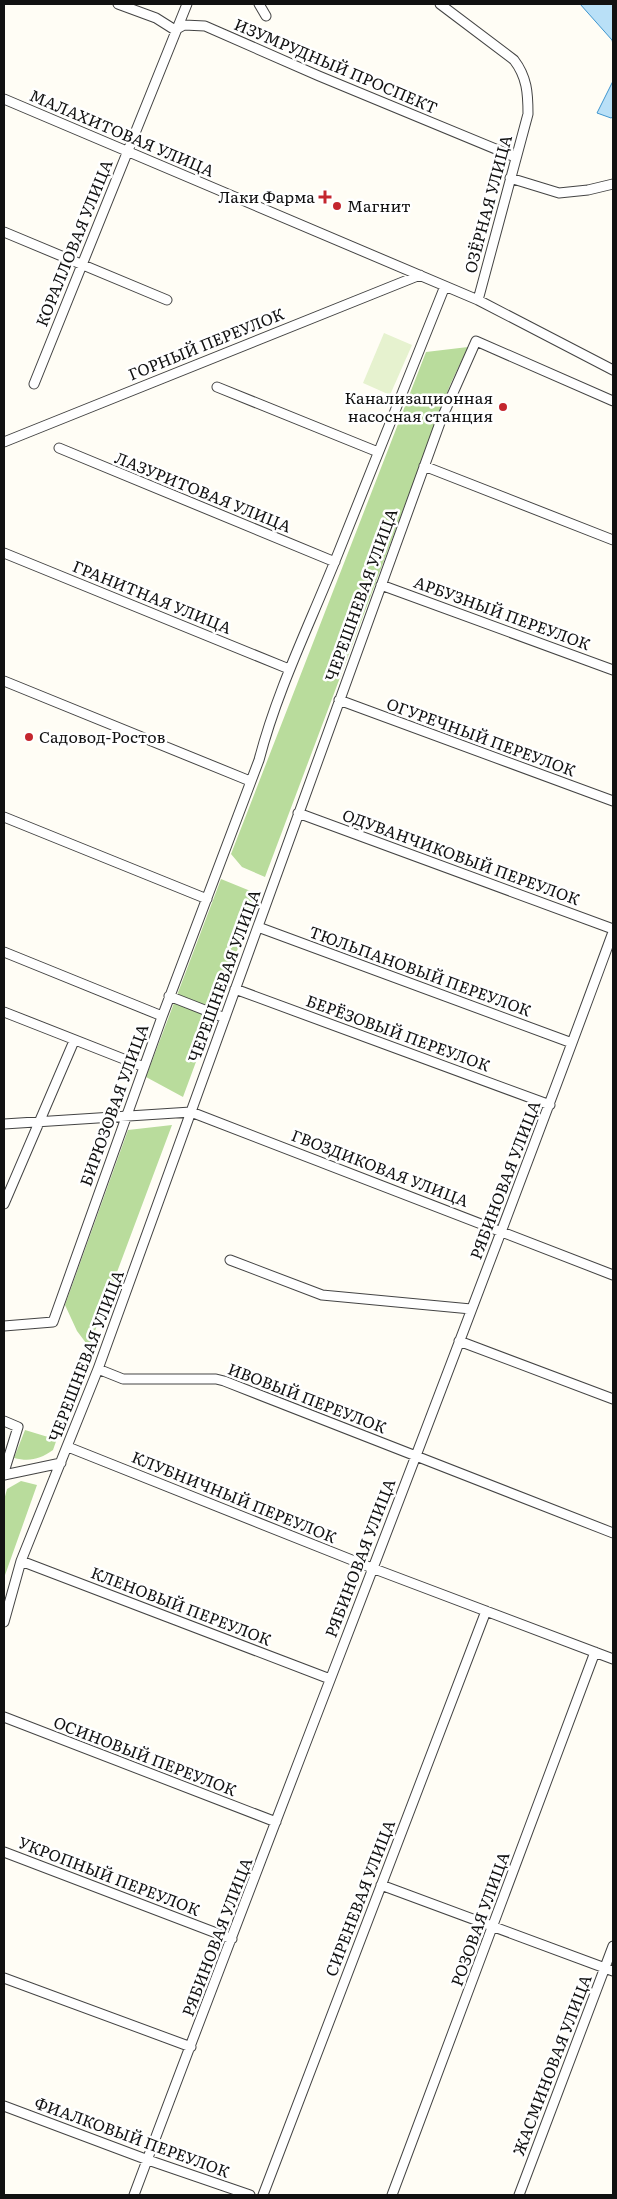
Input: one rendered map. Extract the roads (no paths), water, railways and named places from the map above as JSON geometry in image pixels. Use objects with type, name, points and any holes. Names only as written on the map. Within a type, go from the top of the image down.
[{"type":"street","points":[[118,4],[156,18],[176,30]]},
{"type":"street","name":"КОРАЛЛОВАЯ УЛИЦА","points":[[34,384],[187,4]]},
{"type":"street","points":[[259,4],[266,16]]},
{"type":"street","name":"ОЗЁРНАЯ УЛИЦА","points":[[440,4],[514,60],[523,72],[528,91],[528,114],[478,300]]},
{"type":"street","name":"ИЗУМРУДНЫЙ ПРОСПЕКТ","points":[[176,30],[184,26],[204,26],[515,157]]},
{"type":"street","name":"МАЛАХИТОВАЯ УЛИЦА","points":[[4,100],[478,300]]},
{"type":"street","points":[[510,178],[559,193],[588,190],[613,184]]},
{"type":"street","points":[[4,232],[167,300]]},
{"type":"street","name":"ГОРНЫЙ ПЕРЕУЛОК","points":[[4,442],[420,275]]},
{"type":"street","name":"БИРЮЗОВАЯ УЛИЦА","points":[[4,1326],[53,1322],[169,996],[259,760],[269,722],[289,669],[335,562],[445,286]]},
{"type":"street","points":[[478,300],[613,370]]},
{"type":"street","name":"ЧЕРЕШНЕВАЯ УЛИЦА","points":[[4,1622],[21,1561],[98,1369],[424,466],[441,420],[476,341],[613,401]]},
{"type":"street","points":[[217,387],[378,452]]},
{"type":"street","name":"ЛАЗУРИТОВАЯ УЛИЦА","points":[[59,448],[335,562]]},
{"type":"street","points":[[424,466],[613,540]]},
{"type":"street","name":"ГРАНИТНАЯ УЛИЦА","points":[[4,553],[289,669]]},
{"type":"street","name":"АРБУЗНЫЙ ПЕРЕУЛОК","points":[[381,585],[613,670]]},
{"type":"street","points":[[4,681],[250,781]]},
{"type":"street","name":"ОГУРЕЧНЫЙ ПЕРЕУЛОК","points":[[339,700],[613,801]]},
{"type":"street","name":"ОДУВАНЧИКОВЫЙ ПЕРЕУЛОК","points":[[298,813],[613,931]]},
{"type":"street","points":[[4,817],[207,898]]},
{"type":"street","name":"ТЮЛЬПАНОВЫЙ ПЕРЕУЛОК","points":[[258,927],[572,1043]]},
{"type":"street","name":"РЯБИНОВАЯ УЛИЦА","points":[[134,2195],[414,1456],[502,1232],[613,931]]},
{"type":"street","points":[[4,952],[162,1016]]},
{"type":"street","name":"БЕРЁЗОВЫЙ ПЕРЕУЛОК","points":[[235,989],[550,1105]]},
{"type":"street","points":[[169,996],[225,1018]]},
{"type":"street","points":[[4,1012],[144,1067]]},
{"type":"street","points":[[4,1204],[74,1041]]},
{"type":"street","points":[[4,1124],[125,1118],[192,1112]]},
{"type":"street","name":"ГВОЗДИКОВАЯ УЛИЦА","points":[[192,1112],[613,1275]]},
{"type":"street","points":[[230,1260],[322,1295],[471,1309]]},
{"type":"street","points":[[459,1341],[613,1399]]},
{"type":"street","name":"ИВОВЫЙ ПЕРЕУЛОК","points":[[98,1369],[124,1379],[216,1378],[613,1533]]},
{"type":"street","points":[[4,1421],[18,1427],[4,1473],[60,1463]]},
{"type":"street","name":"КЛУБНИЧНЫЙ ПЕРЕУЛОК","points":[[68,1447],[372,1568],[613,1659]]},
{"type":"street","name":"КЛЕНОВЫЙ ПЕРЕУЛОК","points":[[21,1561],[330,1679]]},
{"type":"street","name":"СИРЕНЕВАЯ УЛИЦА","points":[[263,2195],[486,1611]]},
{"type":"street","name":"РОЗОВАЯ УЛИЦА","points":[[395,2195],[595,1652]]},
{"type":"street","name":"ОСИНОВЫЙ ПЕРЕУЛОК","points":[[4,1717],[276,1822]]},
{"type":"street","name":"УКРОПНЫЙ ПЕРЕУЛОК","points":[[4,1852],[232,1939]]},
{"type":"street","points":[[381,1885],[609,1969]]},
{"type":"street","name":"ЖАСМИНОВАЯ УЛИЦА","points":[[519,2195],[609,1969],[613,1946]]},
{"type":"street","points":[[4,1978],[191,2047]]},
{"type":"street","name":"ФИАЛКОВЫЙ ПЕРЕУЛОК","points":[[4,2106],[148,2160],[250,2195]]},
{"type":"water","points":[[580,4],[613,4],[613,44],[612,40]]},
{"type":"water","points":[[613,81],[613,117],[611,118],[597,113]]},
{"type":"place","name":"Лаки Фарма","points":[[325,197]]},
{"type":"place","name":"Магнит","points":[[337,206]]},
{"type":"place","name":"Канализационная насосная станция","points":[[503,407]]},
{"type":"place","name":"Садовод-Ростов","points":[[29,737]]}]
